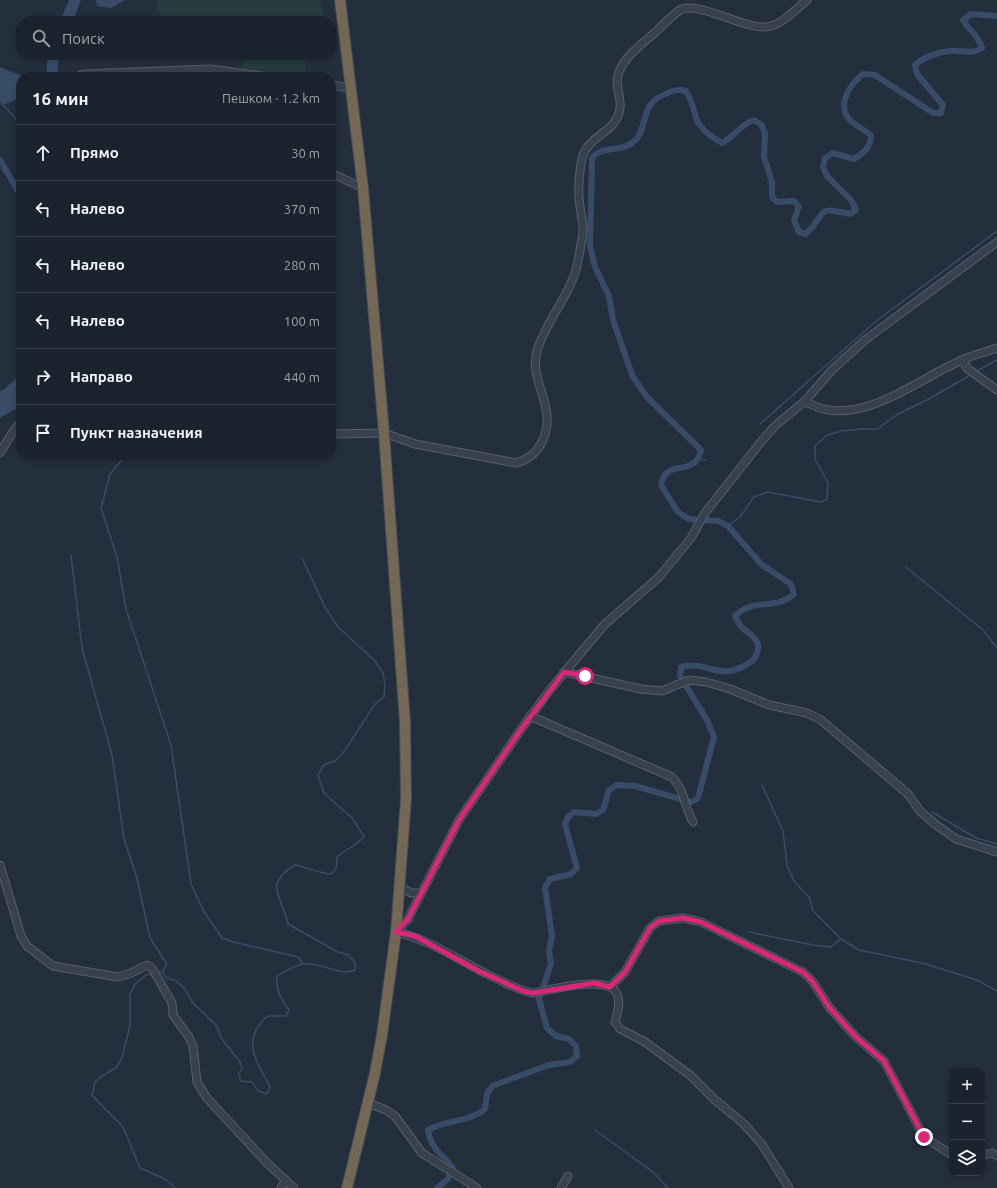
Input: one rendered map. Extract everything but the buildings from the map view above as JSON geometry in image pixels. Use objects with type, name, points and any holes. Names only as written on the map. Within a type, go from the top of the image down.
[{"type":"highway","points":[[340,0],[363,188],[384,433],[405,722],[406,799],[396,932],[382,1035],[368,1103],[347,1188]]},
{"type":"street","points":[[336,434],[384,433],[415,444],[516,463],[526,460],[537,450],[546,434],[548,419],[535,364],[537,350],[566,294],[578,262],[583,228],[578,196],[583,156],[588,147],[616,121],[620,112],[620,99],[616,82],[620,70],[629,56],[682,9],[696,9],[751,25],[767,27],[779,22],[807,0]]},
{"type":"street","points":[[134,72],[210,69],[232,72]]},
{"type":"street","points":[[336,86],[350,88]]},
{"type":"street","points":[[336,175],[363,188]]},
{"type":"street","points":[[396,932],[408,919],[459,820],[530,716],[564,672],[604,625],[659,577],[691,538],[705,513],[764,438],[777,424],[805,401],[832,370],[865,340],[997,242]]},
{"type":"street","points":[[805,401],[817,409],[847,412],[888,399],[962,360],[997,348]]},
{"type":"street","points":[[962,360],[968,369],[997,390]]},
{"type":"street","points":[[0,454],[16,428]]},
{"type":"street","points":[[564,672],[648,690],[662,691],[689,680],[706,682],[730,689],[769,705],[807,713],[821,720],[908,794],[920,811],[935,824],[956,839],[992,852],[997,852]]},
{"type":"street","points":[[530,716],[672,777],[680,785],[686,810],[693,822]]},
{"type":"street","points":[[0,865],[21,936],[27,946],[53,966],[118,977],[129,974],[147,965],[152,968],[172,1003],[173,1016],[189,1037],[192,1046],[197,1082],[207,1098],[268,1164],[294,1188]]},
{"type":"street","points":[[400,887],[411,893],[421,893]]},
{"type":"street","points":[[610,987],[625,972],[650,928],[659,921],[683,918],[701,922],[796,968],[803,972],[813,982],[829,1007],[856,1037],[884,1061],[924,1137],[949,1153]]},
{"type":"street","points":[[396,932],[415,936],[479,971],[523,991],[533,993],[594,983],[610,987],[617,993],[618,1002],[615,1022],[620,1029],[645,1042],[683,1070],[744,1124],[762,1146],[789,1188]]},
{"type":"street","points":[[368,1103],[386,1110],[395,1116],[422,1153],[477,1188]]},
{"type":"street","points":[[985,1155],[992,1153],[997,1156]]},
{"type":"street","points":[[561,1188],[568,1176]]},
{"type":"street","points":[[281,1188],[286,1180]]},
{"type":"green space","points":[[157,0],[321,0],[324,16],[160,16]]},
{"type":"green space","points":[[243,60],[307,60],[305,72],[266,72],[242,69]]},
{"type":"water","points":[[69,0],[81,0],[75,16],[62,16]]},
{"type":"water","points":[[96,0],[125,0],[111,8],[97,6]]},
{"type":"water","points":[[47,60],[59,60],[57,72],[47,72]]},
{"type":"water","points":[[0,67],[16,73],[16,99],[3,105],[0,103]]},
{"type":"water","points":[[16,378],[16,409],[0,418],[0,391],[2,391]]},
{"type":"waterway","points":[[437,1188],[448,1179],[453,1168],[434,1147],[429,1137],[428,1130],[443,1124],[472,1117],[485,1109],[487,1094],[492,1086],[549,1065],[570,1062],[577,1056],[576,1046],[569,1039],[556,1036],[547,1028],[539,999],[551,964],[549,950],[552,936],[545,888],[550,879],[571,874],[577,868],[565,824],[568,817],[574,812],[596,814],[603,810],[609,790],[617,785],[635,786],[691,802],[698,798],[714,737],[707,720],[680,676],[681,667],[691,665],[715,670],[731,671],[741,668],[752,661],[757,654],[758,644],[756,640],[740,626],[735,616],[742,610],[749,607],[780,602],[794,594],[791,584],[762,565],[728,526],[718,521],[689,519],[678,512],[661,485],[664,476],[669,472],[674,469],[687,467],[693,464],[698,459],[701,450],[646,396],[632,375],[613,320],[609,296],[595,267],[590,246],[592,158],[596,154],[605,150],[627,146],[632,143],[638,137],[652,103],[658,98],[673,91],[686,91],[701,127],[722,143],[749,122],[754,120],[761,124],[765,133],[764,157],[772,182],[772,197],[777,202],[794,201],[799,207],[794,220],[799,232],[806,234],[826,211],[831,210],[850,214],[856,210],[851,200],[827,176],[823,167],[825,158],[833,153],[854,159],[868,147],[871,136],[851,121],[845,113],[845,100],[854,83],[863,74],[875,75],[933,113],[941,113],[943,105],[917,74],[915,65],[927,57],[941,52],[971,52],[982,48],[979,40],[963,20],[971,14],[997,16]]},
{"type":"waterway","points":[[2,104],[16,119]]},
{"type":"waterway","points":[[0,160],[16,187]]},
{"type":"waterway","points":[[760,424],[875,322],[997,231]]},
{"type":"waterway","points":[[977,371],[997,360]]},
{"type":"waterway","points":[[728,526],[740,517],[754,497],[768,492],[821,502],[827,499],[828,483],[815,459],[815,446],[826,436],[840,431],[877,429],[898,414],[927,400],[972,374]]},
{"type":"waterway","points":[[699,459],[706,460]]},
{"type":"waterway","points":[[122,460],[110,474],[101,508],[117,557],[126,609],[171,745],[191,884],[203,910],[222,938],[233,942],[298,957],[303,964]]},
{"type":"waterway","points":[[71,555],[82,648],[112,755],[124,839],[137,878],[150,938],[167,964],[162,972]]},
{"type":"waterway","points":[[157,973],[162,972],[167,978],[176,981],[185,989],[193,1003],[217,1026],[221,1038],[240,1062],[242,1068],[238,1075],[241,1081],[252,1082],[258,1091],[267,1094],[270,1087],[256,1059],[253,1050],[253,1042],[259,1025],[268,1016],[286,1016],[289,1010],[279,994],[277,976],[293,967],[303,964],[316,965],[342,972],[355,970],[355,962],[348,955],[338,952],[288,924],[277,892],[279,879],[285,872],[295,865],[331,874],[336,869],[337,857],[358,843],[364,836],[352,818],[324,793],[318,775],[324,765],[335,761],[343,753],[375,704],[384,697],[385,686],[383,673],[375,661],[338,627],[325,607],[302,558]]},
{"type":"waterway","points":[[906,567],[983,630],[997,648]]},
{"type":"waterway","points":[[762,785],[783,831],[787,865],[794,881],[809,897],[813,911],[841,939],[859,950],[922,963],[977,980],[997,991]]},
{"type":"waterway","points":[[932,812],[976,838],[997,844]]},
{"type":"waterway","points":[[749,932],[813,945],[831,947],[841,939]]},
{"type":"waterway","points":[[152,974],[146,975],[135,984],[130,994],[130,1025],[122,1058],[116,1068],[95,1082],[92,1095],[123,1127],[140,1168],[163,1178],[174,1186],[174,1188]]},
{"type":"waterway","points":[[595,1130],[653,1172],[668,1188]]},
{"type":"route","points":[[585,676],[564,672],[549,691],[459,820],[408,919],[396,932],[415,936],[479,971],[523,991],[533,993],[594,983],[610,987],[625,972],[650,928],[659,921],[683,918],[701,922],[803,972],[813,982],[829,1007],[856,1037],[884,1061],[895,1080],[912,1117],[924,1137]]}]
